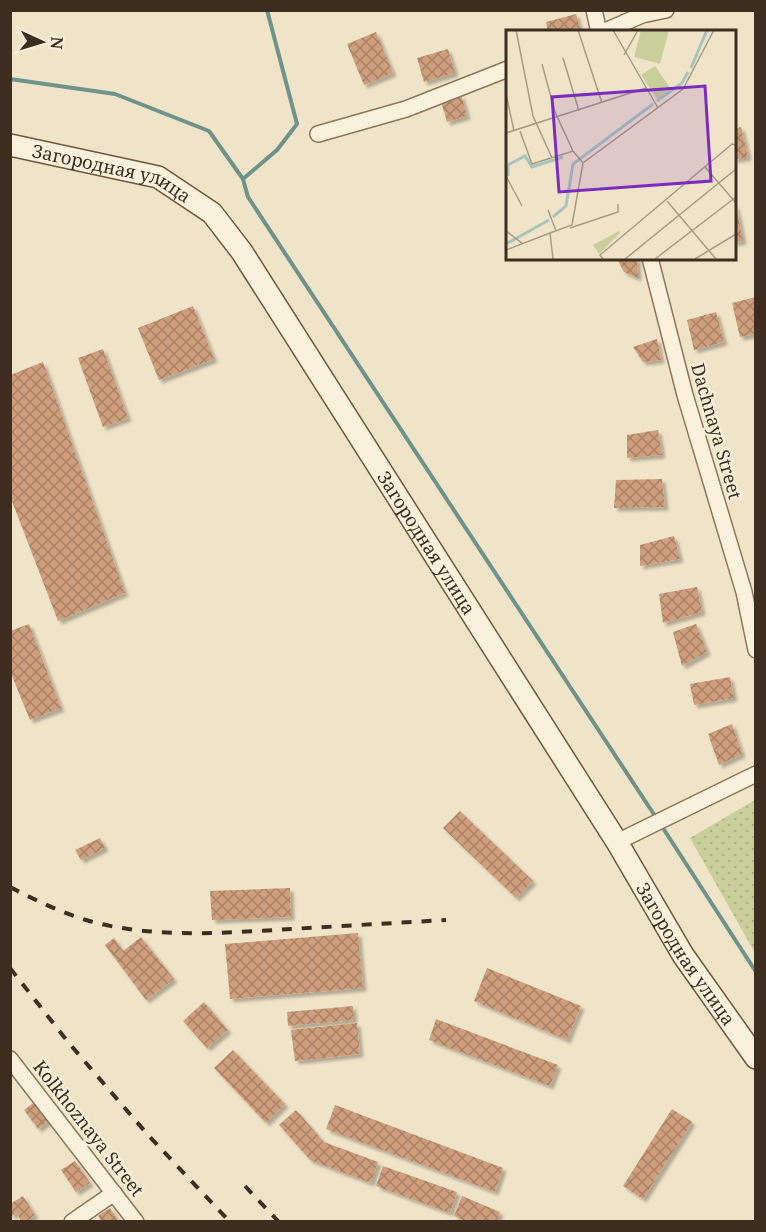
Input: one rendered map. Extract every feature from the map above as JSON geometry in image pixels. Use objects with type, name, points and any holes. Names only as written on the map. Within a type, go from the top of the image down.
[{"type":"main road","name":"Загородная улица","points":[[10,145],[158,177],[212,213],[242,252],[617,842],[683,955],[756,1058]]},
{"type":"street","points":[[594,10],[600,30]]},
{"type":"street","points":[[606,30],[642,15],[666,10]]},
{"type":"street","points":[[318,134],[406,109],[506,70]]},
{"type":"street","name":"Dachnaya Street","points":[[651,260],[685,394],[744,592],[756,650]]},
{"type":"street","points":[[617,842],[756,774]]},
{"type":"street","name":"Kolkhoznaya Street","points":[[10,1059],[136,1221]]},
{"type":"street","points":[[72,1221],[114,1193]]},
{"type":"green space","points":[[755,800],[755,953],[690,838]]},
{"type":"building","points":[[576,14],[580,30],[548,30],[546,22]]},
{"type":"building","points":[[376,32],[393,73],[364,85],[347,44]]},
{"type":"building","points":[[448,49],[455,73],[424,82],[417,58]]},
{"type":"building","points":[[461,95],[467,116],[447,122],[441,101]]},
{"type":"building","points":[[741,127],[748,157],[736,160],[736,128]]},
{"type":"building","points":[[736,205],[743,241],[736,243]]},
{"type":"building","points":[[618,260],[637,260],[638,278],[624,272]]},
{"type":"building","points":[[756,297],[756,334],[740,337],[732,303]]},
{"type":"building","points":[[193,306],[214,359],[159,380],[138,328]]},
{"type":"building","points":[[716,312],[724,342],[694,350],[687,320]]},
{"type":"building","points":[[657,339],[661,360],[643,362],[633,347]]},
{"type":"building","points":[[103,349],[128,418],[103,427],[78,358]]},
{"type":"building","points":[[43,362],[125,593],[58,621],[10,496],[10,375]]},
{"type":"building","points":[[658,430],[662,455],[627,458],[627,435]]},
{"type":"building","points":[[662,479],[665,507],[614,508],[616,480]]},
{"type":"building","points":[[674,536],[680,559],[640,566],[640,545]]},
{"type":"building","points":[[697,587],[702,612],[663,623],[659,594]]},
{"type":"building","points":[[29,624],[61,708],[30,720],[10,671],[10,631]]},
{"type":"building","points":[[696,624],[707,652],[682,666],[673,632]]},
{"type":"building","points":[[730,677],[734,698],[694,705],[690,684]]},
{"type":"building","points":[[732,724],[742,754],[719,765],[708,734]]},
{"type":"building","points":[[460,811],[533,881],[516,898],[443,828]]},
{"type":"building","points":[[100,838],[105,848],[81,860],[75,850]]},
{"type":"building","points":[[290,888],[291,917],[212,920],[210,891]]},
{"type":"building","points":[[358,933],[363,988],[230,999],[225,944]]},
{"type":"building","points":[[141,937],[174,979],[146,1000],[105,945],[114,938],[123,951]]},
{"type":"building","points":[[487,968],[581,1006],[567,1040],[474,1001]]},
{"type":"building","points":[[204,1002],[228,1030],[207,1048],[183,1021]]},
{"type":"building","points":[[353,1006],[354,1020],[288,1026],[287,1012]]},
{"type":"building","points":[[436,1019],[558,1065],[550,1086],[429,1040]]},
{"type":"building","points":[[357,1023],[360,1054],[295,1061],[291,1030]]},
{"type":"building","points":[[233,1050],[285,1104],[266,1123],[214,1068]]},
{"type":"building","points":[[36,1101],[50,1120],[38,1129],[24,1110]]},
{"type":"building","points":[[335,1105],[503,1168],[495,1192],[326,1129]]},
{"type":"building","points":[[672,1109],[692,1122],[643,1199],[623,1186]]},
{"type":"building","points":[[296,1110],[324,1142],[378,1162],[371,1183],[310,1160],[279,1125]]},
{"type":"building","points":[[75,1161],[90,1183],[76,1192],[61,1170]]},
{"type":"building","points":[[383,1166],[457,1192],[450,1213],[376,1186]]},
{"type":"building","points":[[23,1196],[35,1215],[26,1222],[21,1222],[17,1212],[12,1216],[10,1214],[10,1204]]},
{"type":"building","points":[[462,1196],[500,1212],[497,1222],[468,1222],[454,1216]]},
{"type":"building","points":[[110,1208],[119,1222],[102,1222],[98,1216]]},
{"type":"waterway","points":[[243,179],[277,150],[297,124],[267,10]]},
{"type":"waterway","points":[[10,79],[115,94],[209,131],[243,179],[248,197],[657,819]]},
{"type":"waterway","points":[[661,825],[756,972]]},
{"type":"railway","points":[[10,887],[86,920],[110,926],[162,932],[240,932],[446,920]]},
{"type":"railway","points":[[10,968],[68,1042],[148,1135],[230,1222]]},
{"type":"railway","points":[[245,1186],[279,1222]]}]
